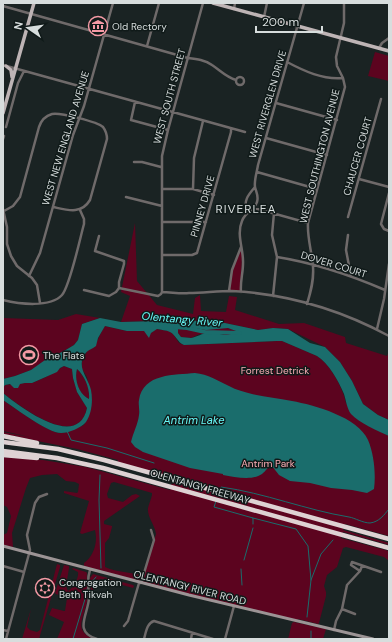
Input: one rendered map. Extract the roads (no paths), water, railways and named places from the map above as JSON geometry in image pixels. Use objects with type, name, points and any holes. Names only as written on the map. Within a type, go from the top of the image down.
[{"type":"highway","points":[[3,436],[58,449]]},
{"type":"highway","name":"OLENTANGY FREEWAY","points":[[3,442],[58,449],[104,460],[389,539]]},
{"type":"highway","name":"OLENTANGY FREEWAY","points":[[3,451],[57,458],[103,468],[389,548]]},
{"type":"highway","points":[[3,455],[57,458]]},
{"type":"main road","points":[[3,113],[34,3]]},
{"type":"main road","points":[[213,3],[389,51]]},
{"type":"main road","points":[[5,66],[12,70],[12,80]]},
{"type":"main road","name":"OLENTANGY RIVER ROAD","points":[[3,546],[140,583],[373,639]]},
{"type":"street","name":"WEST NEW ENGLAND AVENUE","points":[[29,276],[40,253],[73,135],[89,89],[113,3]]},
{"type":"street","points":[[147,46],[159,3]]},
{"type":"street","name":"WEST SOUTH STREET","points":[[162,292],[162,167],[164,146],[204,3]]},
{"type":"street","points":[[234,9],[236,3]]},
{"type":"street","points":[[264,17],[268,3]]},
{"type":"street","name":"WEST RIVERGLEN DRIVE","points":[[254,208],[258,198],[255,187],[257,172],[304,3]]},
{"type":"street","name":"WEST SOUTHINGTON AVENUE","points":[[307,304],[312,285],[313,264],[308,223],[345,87],[336,62],[336,53],[345,18],[344,3]]},
{"type":"street","points":[[3,6],[206,62],[223,75],[236,80]]},
{"type":"street","points":[[379,48],[382,43],[389,38]]},
{"type":"street","points":[[287,62],[314,74],[330,78],[343,78]]},
{"type":"street","points":[[5,66],[245,132]]},
{"type":"street","points":[[6,127],[18,83],[24,71]]},
{"type":"street","name":"CHAUCER COURT","points":[[348,217],[381,99]]},
{"type":"street","points":[[135,102],[131,120],[168,130]]},
{"type":"street","points":[[276,103],[337,120]]},
{"type":"street","points":[[40,303],[40,292],[37,284],[17,266],[10,256],[7,244],[7,227],[4,210],[13,206],[20,197],[42,120],[48,115],[59,113],[99,124],[105,130],[107,139],[92,196],[88,204],[80,210],[70,211],[53,207]]},
{"type":"street","points":[[194,189],[194,158],[203,121]]},
{"type":"street","name":"PINNEY DRIVE","points":[[162,255],[195,254],[198,250],[231,129]]},
{"type":"street","points":[[266,138],[327,155]]},
{"type":"street","points":[[134,162],[142,162],[162,167]]},
{"type":"street","points":[[257,172],[317,189]]},
{"type":"street","points":[[359,179],[389,188]]},
{"type":"street","name":"WEST RIVERGLEN DRIVE","points":[[241,292],[244,263],[240,227],[247,212],[245,204],[246,199],[255,187]]},
{"type":"street","points":[[162,188],[194,189],[214,195]]},
{"type":"street","points":[[389,193],[382,220],[382,227],[389,231]]},
{"type":"street","points":[[126,198],[162,206]]},
{"type":"street","points":[[247,212],[254,208],[308,223]]},
{"type":"street","points":[[3,300],[16,303],[40,303],[55,300],[62,295],[66,289],[84,224],[84,219],[80,210]]},
{"type":"street","points":[[273,296],[277,257],[272,235],[274,213]]},
{"type":"street","points":[[162,222],[206,222]]},
{"type":"street","points":[[348,235],[346,250],[351,276]]},
{"type":"street","points":[[84,290],[109,296],[116,292],[119,288],[124,261],[96,252],[95,249],[99,236]]},
{"type":"street","name":"WEST RIVERGLEN DRIVE","points":[[229,291],[232,270],[241,246]]},
{"type":"street","name":"DOVER COURT","points":[[277,257],[313,264],[351,276],[385,290]]},
{"type":"street","points":[[377,329],[389,264]]},
{"type":"street","points":[[119,288],[158,296],[162,292],[185,294],[229,291],[273,296],[340,314],[377,329],[389,336]]},
{"type":"street","points":[[6,639],[29,553],[30,547],[27,534],[35,503],[39,497],[47,494]]},
{"type":"street","points":[[124,626],[128,620],[154,540],[151,530]]},
{"type":"street","points":[[360,571],[351,566],[353,561],[356,564],[380,572]]},
{"type":"street","points":[[3,566],[24,572]]},
{"type":"street","points":[[334,630],[336,621],[342,609],[347,585],[360,571],[362,566]]},
{"type":"street","points":[[90,570],[87,584],[89,602],[83,625],[88,634],[97,639]]},
{"type":"street","points":[[225,639],[234,606]]},
{"type":"street","points":[[342,609],[355,614]]},
{"type":"street","points":[[144,639],[148,626],[151,622],[157,622],[213,639]]},
{"type":"street","points":[[3,630],[8,631]]},
{"type":"street","points":[[191,639],[192,633]]},
{"type":"water","points":[[100,318],[121,322],[194,320],[207,326],[220,322],[258,330],[273,328],[288,329],[310,343],[325,347],[340,362],[352,381],[363,404],[378,415],[389,420],[389,436],[364,424],[351,414],[339,383],[321,359],[282,341],[184,345],[172,333],[167,331],[157,329],[151,333],[149,338],[144,331],[127,331],[105,326],[98,338],[96,346],[86,353],[82,361],[83,372],[92,394],[90,415],[84,424],[75,430],[64,433],[55,432],[32,420],[3,400],[3,393],[22,407],[48,422],[61,426],[72,426],[82,420],[87,408],[77,392],[72,369],[64,366],[57,372],[32,383],[20,384],[18,388],[14,388],[10,384],[5,385],[3,388],[3,379],[31,370],[45,360],[74,345],[78,340],[82,324]],"holes":[[[182,326],[206,330],[228,328],[236,331],[230,335],[206,333],[189,338],[181,337],[178,333],[178,329]],[[77,369],[86,383],[89,391],[89,399],[82,394],[78,386],[76,378]]]},
{"type":"water","name":"Antrim Lake","points":[[195,373],[209,376],[243,392],[287,400],[323,409],[334,413],[355,425],[363,432],[372,451],[375,477],[374,489],[367,493],[290,481],[279,475],[272,466],[262,474],[253,477],[243,478],[223,475],[190,468],[143,452],[135,447],[131,442],[138,418],[139,400],[142,391],[153,380],[161,377]]},
{"type":"waterway","name":"Olentangy River","points":[[175,327],[205,332],[240,333]]},
{"type":"waterway","points":[[67,431],[71,440],[107,448],[154,463]]},
{"type":"waterway","points":[[100,475],[99,500],[101,568]]},
{"type":"waterway","points":[[219,490],[221,487],[254,493],[367,523],[379,520],[389,509]]},
{"type":"waterway","points":[[216,501],[214,507],[253,518],[253,524]]},
{"type":"waterway","points":[[253,518],[296,529],[308,546],[311,580]]},
{"type":"waterway","points":[[244,560],[253,528]]},
{"type":"waterway","points":[[307,617],[311,580],[321,554],[333,540]]},
{"type":"waterway","points":[[241,569],[242,585]]},
{"type":"waterway","points":[[89,585],[96,577]]},
{"type":"waterway","points":[[73,639],[87,589]]},
{"type":"waterway","points":[[311,631],[311,639]]},
{"type":"place","name":"Old Rectory","points":[[98,26]]},
{"type":"place","name":"The Flats","points":[[29,355]]},
{"type":"place","name":"Congregation Beth Tikvah","points":[[45,588]]},
{"type":"district","name":"RIVERLEA","points":[[246,209]]},
{"type":"park label","name":"Forrest Detrick","points":[[275,370]]},
{"type":"park label","name":"Antrim Park","points":[[268,463]]}]
